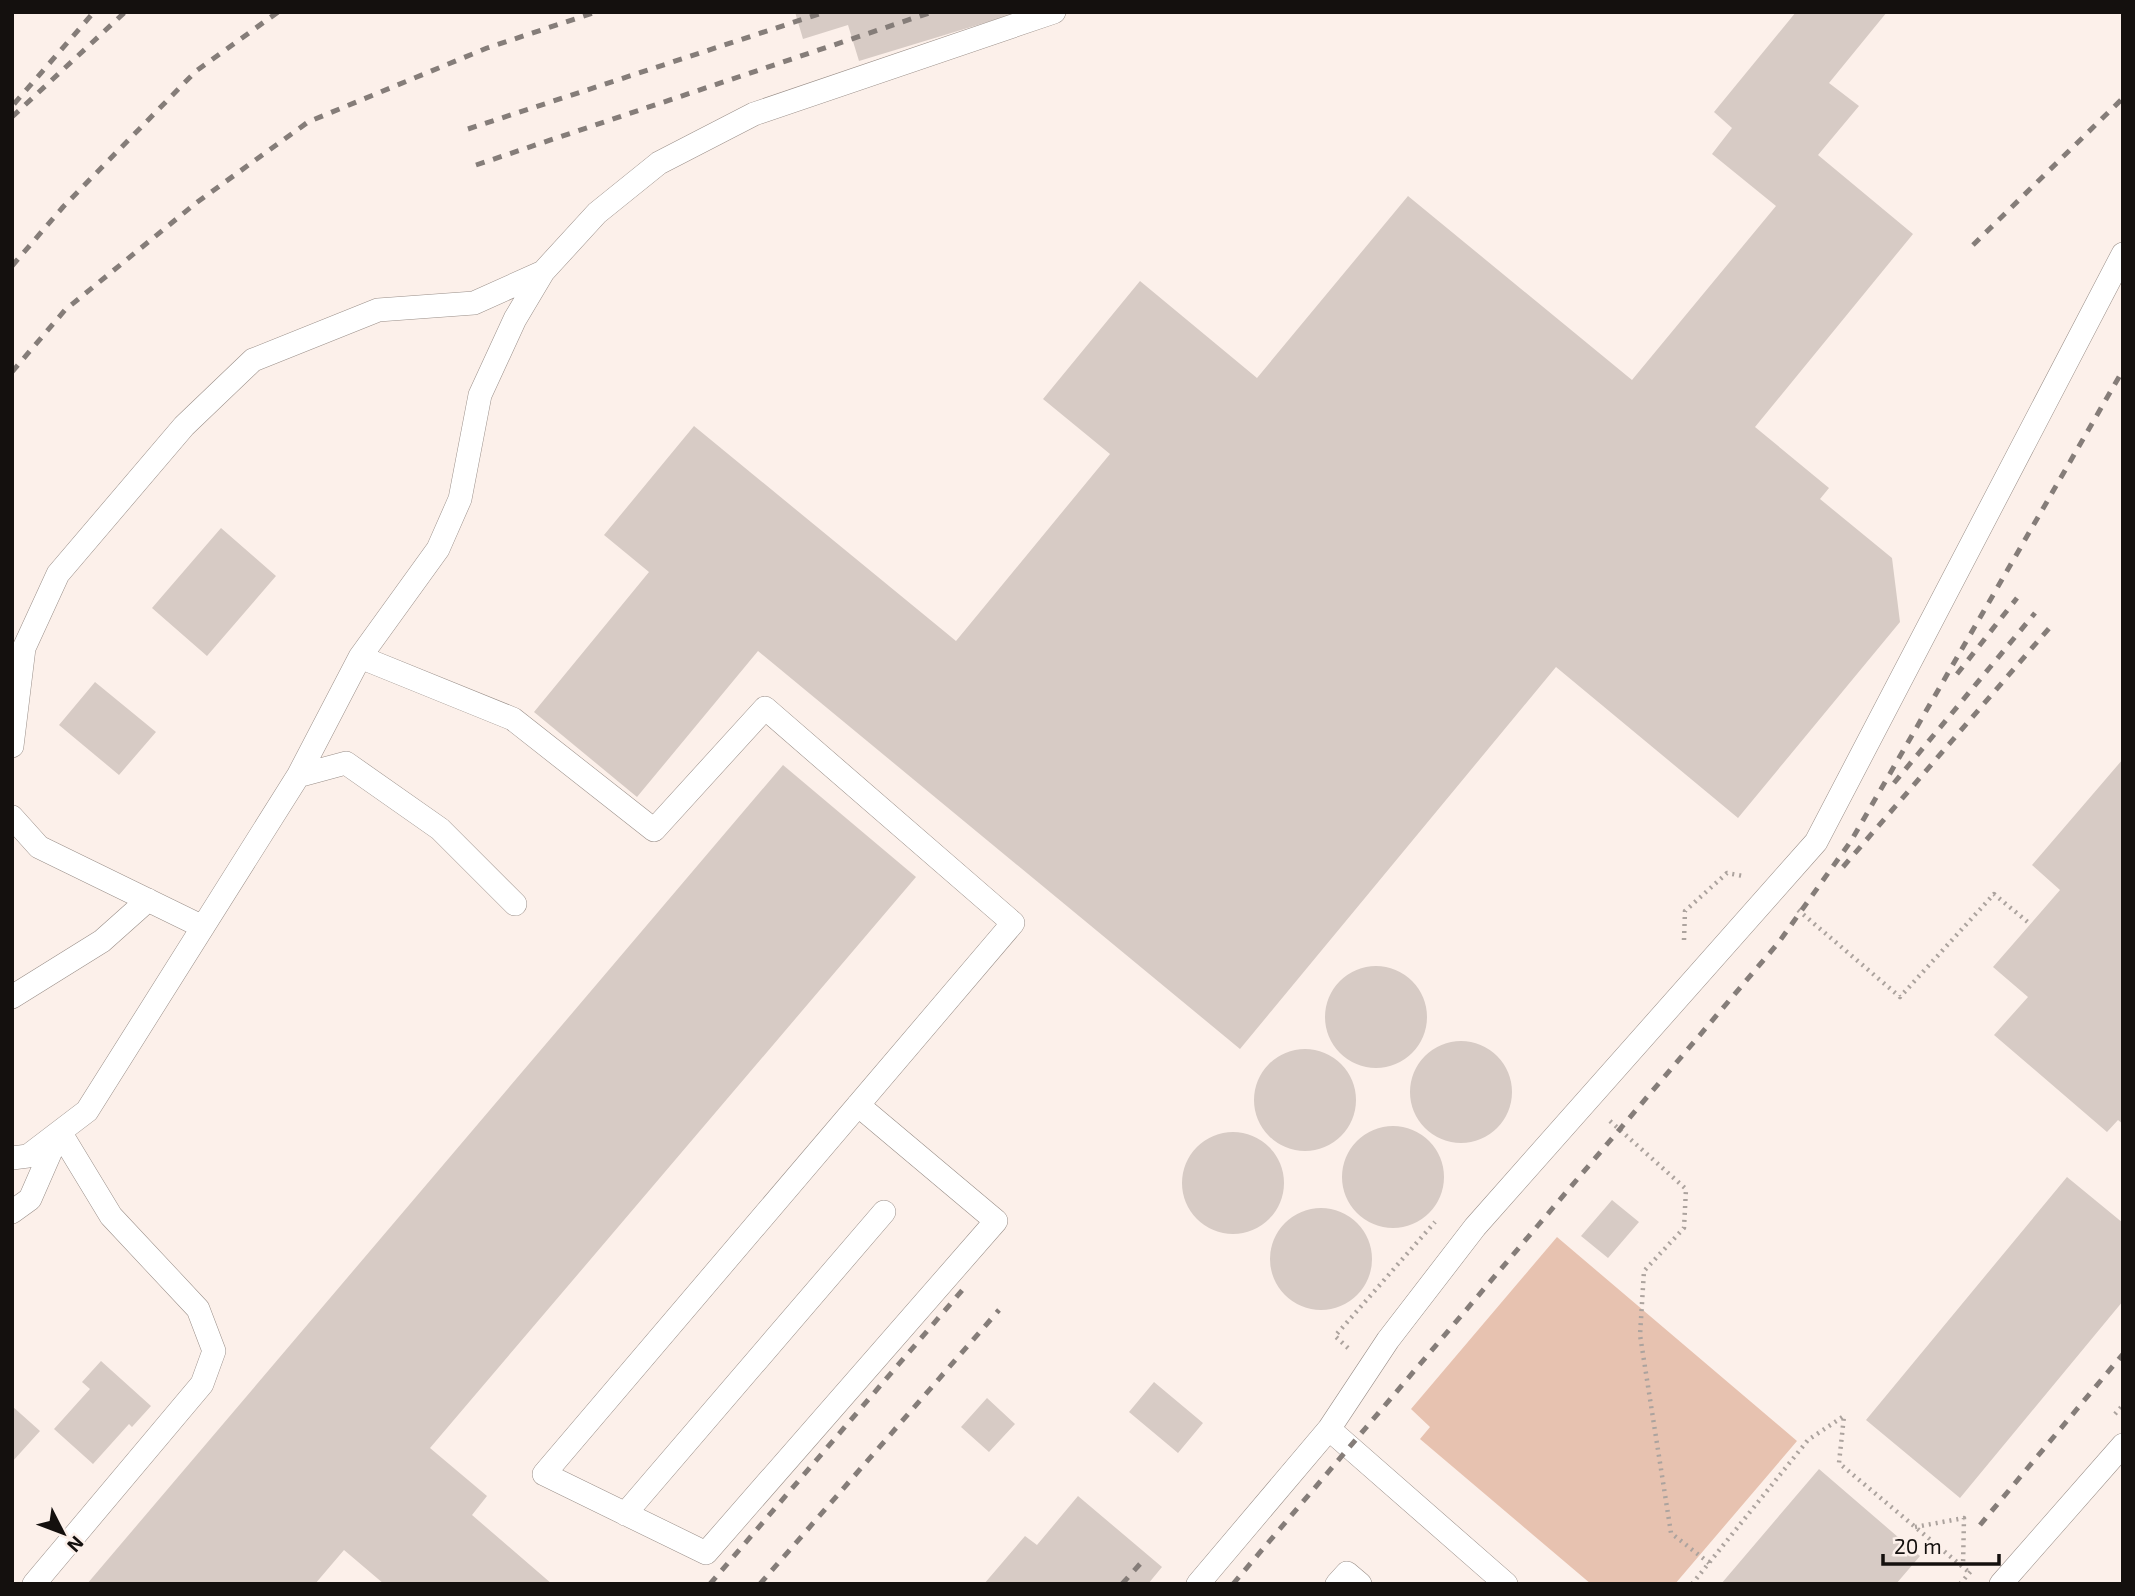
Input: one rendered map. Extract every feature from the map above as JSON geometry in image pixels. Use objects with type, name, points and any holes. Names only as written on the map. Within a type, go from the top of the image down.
[{"type":"lane","points":[[12,1158],[28,1157],[87,1111],[298,776],[360,657],[438,550],[460,499],[480,394],[515,319],[543,272],[597,213],[659,163],[754,114],[1054,12]]},
{"type":"lane","points":[[1198,1584],[1329,1429],[1388,1340],[1475,1227],[1816,842],[2123,254]]},
{"type":"lane","points":[[12,746],[24,648],[58,573],[184,426],[253,360],[378,310],[474,303],[543,272]]},
{"type":"lane","points":[[360,657],[513,719],[654,830],[765,709],[1013,923],[858,1105],[544,1474],[706,1553],[996,1221],[858,1105]]},
{"type":"lane","points":[[298,776],[346,762],[440,829],[515,904]]},
{"type":"lane","points":[[12,817],[39,847],[203,927]]},
{"type":"lane","points":[[12,997],[102,941],[148,900]]},
{"type":"lane","points":[[12,1212],[30,1199],[60,1132]]},
{"type":"lane","points":[[34,1584],[202,1384],[214,1351],[198,1309],[111,1216],[60,1132]]},
{"type":"lane","points":[[625,1514],[884,1212]]},
{"type":"lane","points":[[1329,1429],[1506,1584]]},
{"type":"lane","points":[[2001,1584],[2123,1446]]},
{"type":"path","points":[[1586,1100],[1686,1189],[1684,1228],[1644,1271],[1640,1335],[1671,1533],[1709,1563]]},
{"type":"path","points":[[1692,1584],[1808,1440],[1844,1416],[1839,1463],[1970,1573]]},
{"type":"path","points":[[1915,1527],[1964,1518],[1963,1567]]},
{"type":"shaded area","points":[[1557,1237],[1797,1441],[1675,1584],[1591,1584],[1420,1439],[1430,1427],[1411,1409]]},
{"type":"building","points":[[795,12],[1017,13],[859,61],[848,25],[803,39]]},
{"type":"building","points":[[1796,12],[1887,12],[1829,83],[1859,106],[1818,155],[1913,234],[1755,427],[1829,488],[1820,499],[1892,558],[1900,622],[1738,818],[1556,667],[1240,1049],[758,651],[637,797],[534,712],[649,572],[604,535],[694,426],[956,641],[1110,454],[1043,399],[1140,281],[1257,378],[1408,196],[1632,380],[1776,206],[1712,154],[1732,128],[1714,112]]},
{"type":"building","points":[[221,528],[276,576],[207,656],[152,608]]},
{"type":"building","points":[[95,682],[156,732],[119,775],[59,725]]},
{"type":"building","points":[[2123,759],[2123,1124],[2118,1120],[2107,1132],[1994,1035],[2028,997],[1993,967],[2060,890],[2032,865]]},
{"type":"building","points":[[783,765],[916,877],[430,1448],[487,1496],[472,1515],[552,1584],[384,1584],[344,1550],[315,1584],[87,1584]]},
{"type":"building","points":[[1376,966],[1395,970],[1412,981],[1423,998],[1427,1017],[1423,1036],[1412,1053],[1395,1064],[1376,1068],[1357,1064],[1340,1053],[1329,1036],[1325,1017],[1329,998],[1340,981],[1357,970]]},
{"type":"building","points":[[1461,1041],[1480,1045],[1497,1056],[1508,1073],[1512,1092],[1508,1111],[1497,1128],[1480,1139],[1461,1143],[1442,1139],[1425,1128],[1414,1111],[1410,1092],[1414,1073],[1425,1056],[1442,1045]]},
{"type":"building","points":[[1305,1049],[1324,1053],[1341,1064],[1352,1081],[1356,1100],[1352,1119],[1341,1136],[1324,1147],[1305,1151],[1286,1147],[1269,1136],[1258,1119],[1254,1100],[1258,1081],[1269,1064],[1286,1053]]},
{"type":"building","points":[[1393,1126],[1412,1130],[1429,1141],[1440,1158],[1444,1177],[1440,1196],[1429,1213],[1412,1224],[1393,1228],[1374,1224],[1357,1213],[1346,1196],[1342,1177],[1346,1158],[1357,1141],[1374,1130]]},
{"type":"building","points":[[1233,1132],[1252,1136],[1269,1147],[1280,1164],[1284,1183],[1280,1202],[1269,1219],[1252,1230],[1233,1234],[1214,1230],[1197,1219],[1186,1202],[1182,1183],[1186,1164],[1197,1147],[1214,1136]]},
{"type":"building","points":[[2067,1177],[2123,1223],[2123,1301],[1960,1498],[1866,1420]]},
{"type":"building","points":[[1612,1200],[1639,1222],[1608,1258],[1581,1236]]},
{"type":"building","points":[[1321,1208],[1340,1212],[1357,1223],[1368,1240],[1372,1259],[1368,1278],[1357,1295],[1340,1306],[1321,1310],[1302,1306],[1285,1295],[1274,1278],[1270,1259],[1274,1240],[1285,1223],[1302,1212]]},
{"type":"building","points":[[101,1361],[151,1406],[132,1427],[129,1424],[93,1464],[54,1429],[90,1389],[82,1382]]},
{"type":"building","points":[[1154,1382],[1203,1423],[1178,1453],[1129,1412]]},
{"type":"building","points":[[987,1398],[1015,1424],[989,1452],[961,1427]]},
{"type":"building","points":[[12,1406],[40,1431],[12,1462]]},
{"type":"building","points":[[1819,1469],[1920,1556],[1896,1584],[1721,1584]]},
{"type":"building","points":[[1078,1496],[1162,1567],[1148,1584],[984,1584],[1025,1536],[1037,1545]]},
{"type":"railway","points":[[14,104],[94,12]]},
{"type":"railway","points":[[12,117],[125,12]]},
{"type":"railway","points":[[12,266],[63,207],[196,71],[278,12]]},
{"type":"railway","points":[[12,372],[65,310],[196,203],[308,122],[487,48],[596,12]]},
{"type":"railway","points":[[468,129],[825,12]]},
{"type":"railway","points":[[476,165],[932,12]]},
{"type":"railway","points":[[1973,245],[2123,98]]},
{"type":"railway","points":[[1233,1584],[1779,942],[1851,841],[2123,370]]},
{"type":"railway","points":[[1957,674],[2017,598]]},
{"type":"railway","points":[[1894,783],[2035,613]]},
{"type":"railway","points":[[1843,867],[2051,626]]},
{"type":"railway","points":[[710,1584],[965,1287]]},
{"type":"railway","points":[[760,1584],[999,1310]]},
{"type":"railway","points":[[1980,1525],[2123,1354]]},
{"type":"railway","points":[[1122,1584],[1140,1564]]}]
